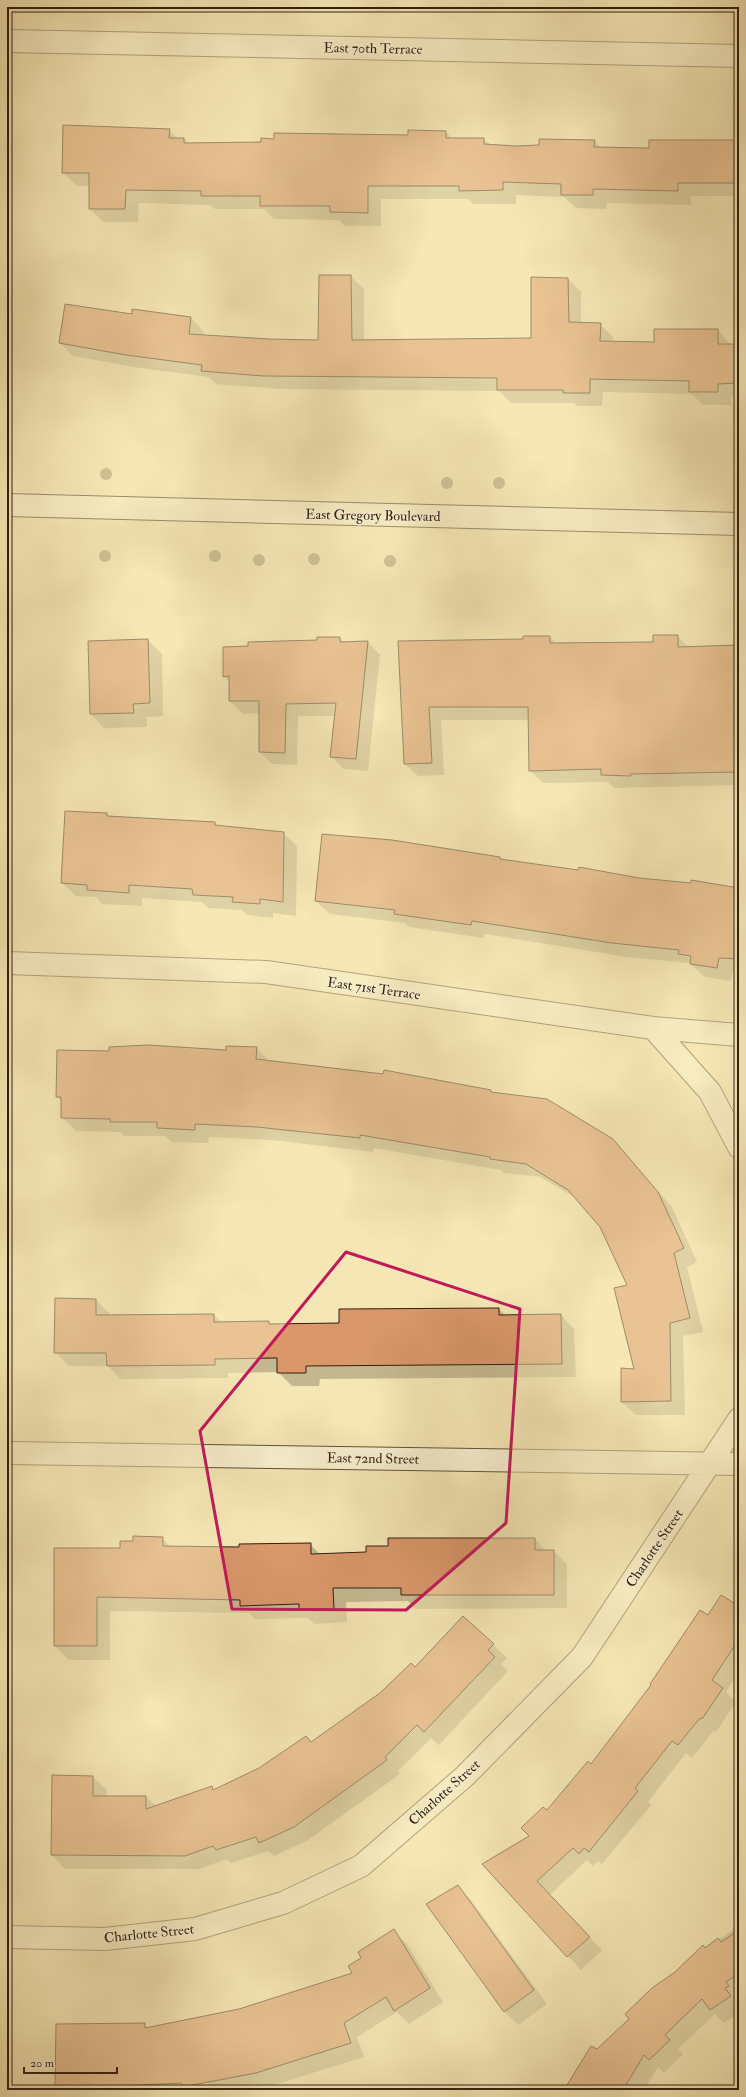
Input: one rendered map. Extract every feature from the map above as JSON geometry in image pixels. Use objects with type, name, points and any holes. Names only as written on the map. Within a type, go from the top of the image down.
[{"type":"street","name":"East 70th Terrace","points":[[7,41],[739,56]]},
{"type":"street","name":"East Gregory Boulevard","points":[[7,505],[739,524]]},
{"type":"street","name":"East 71st Terrace","points":[[7,963],[266,972],[653,1028],[739,1035]]},
{"type":"street","points":[[653,1028],[710,1092],[739,1147]]},
{"type":"street","name":"Charlotte Street","points":[[7,1937],[105,1939],[195,1929],[284,1903],[361,1866],[465,1776],[582,1658],[739,1419]]},
{"type":"street","name":"East 72nd Street","points":[[7,1453],[739,1464]]},
{"type":"highlighted area","points":[[346,1252],[520,1309],[506,1523],[406,1610],[232,1609],[200,1431]]},
{"type":"building","points":[[63,125],[170,129],[169,138],[184,138],[184,143],[261,142],[261,138],[274,139],[274,133],[408,135],[408,130],[446,131],[446,138],[484,138],[484,144],[516,146],[539,145],[539,139],[595,140],[594,147],[649,148],[649,140],[738,140],[738,183],[678,183],[678,191],[593,189],[593,195],[561,195],[561,184],[503,182],[503,190],[459,191],[459,186],[368,186],[368,213],[330,212],[330,206],[260,206],[260,196],[201,196],[201,191],[126,190],[125,209],[89,209],[89,173],[62,173]]},
{"type":"building","points":[[319,275],[351,275],[352,340],[531,338],[531,277],[568,278],[569,322],[601,323],[600,341],[654,342],[654,329],[718,329],[718,344],[739,344],[739,383],[718,384],[718,392],[689,392],[689,381],[590,379],[590,393],[563,393],[563,390],[497,390],[497,378],[263,376],[201,371],[202,365],[126,355],[59,343],[65,304],[132,314],[132,309],[191,317],[189,334],[269,339],[318,340]]},
{"type":"building","points":[[653,635],[678,635],[678,647],[739,645],[739,772],[631,774],[631,776],[601,775],[601,769],[529,771],[528,707],[429,707],[432,763],[404,764],[398,641],[523,639],[523,636],[550,636],[550,643],[653,642]]},
{"type":"building","points":[[317,637],[340,637],[340,642],[368,641],[356,759],[330,757],[336,703],[286,704],[285,753],[259,752],[259,701],[229,701],[229,676],[223,677],[223,647],[248,646],[248,642],[317,640]]},
{"type":"building","points":[[148,639],[150,703],[133,704],[134,713],[90,714],[88,641]]},
{"type":"building","points":[[65,811],[107,813],[107,816],[215,822],[215,825],[284,832],[283,902],[260,899],[260,904],[232,902],[233,897],[193,895],[192,889],[129,885],[129,893],[87,890],[87,885],[61,883]]},
{"type":"building","points":[[322,834],[392,840],[500,857],[500,859],[578,870],[579,867],[639,878],[691,883],[691,880],[739,888],[739,959],[719,958],[717,968],[690,964],[691,956],[678,954],[679,950],[612,943],[472,921],[471,925],[394,914],[395,910],[315,901]]},
{"type":"building","points":[[148,1045],[226,1050],[226,1046],[257,1047],[256,1059],[383,1074],[384,1070],[491,1090],[491,1092],[547,1099],[613,1139],[658,1192],[684,1248],[674,1253],[690,1318],[670,1323],[671,1401],[621,1402],[621,1368],[634,1369],[614,1288],[627,1285],[600,1227],[568,1190],[526,1164],[490,1159],[490,1157],[360,1135],[360,1138],[257,1127],[195,1124],[195,1130],[157,1128],[157,1122],[110,1122],[110,1119],[61,1118],[61,1097],[56,1097],[57,1050],[109,1051],[109,1047]]},
{"type":"building","points":[[55,1298],[96,1299],[96,1315],[214,1314],[214,1322],[269,1321],[269,1324],[339,1323],[339,1309],[499,1308],[499,1315],[561,1314],[562,1364],[306,1366],[306,1373],[277,1373],[277,1358],[215,1359],[215,1365],[107,1366],[106,1353],[54,1353]]},
{"type":"building","points":[[133,1536],[163,1537],[163,1546],[239,1547],[239,1544],[311,1543],[311,1554],[366,1552],[366,1546],[388,1546],[388,1538],[535,1538],[535,1550],[554,1550],[554,1595],[401,1595],[401,1588],[333,1588],[334,1609],[299,1610],[299,1604],[240,1606],[240,1600],[97,1597],[97,1646],[54,1646],[54,1548],[120,1548],[120,1541],[133,1541]]},
{"type":"building","points":[[721,1595],[739,1606],[739,1639],[712,1680],[723,1688],[702,1719],[700,1718],[678,1745],[672,1741],[635,1788],[638,1791],[589,1852],[584,1848],[579,1854],[573,1848],[537,1881],[590,1937],[567,1957],[482,1864],[529,1836],[521,1828],[543,1807],[547,1810],[588,1761],[591,1764],[651,1685],[650,1684],[700,1610],[708,1615]]},
{"type":"building","points":[[463,1616],[494,1644],[488,1650],[495,1657],[424,1732],[417,1725],[385,1757],[387,1760],[294,1827],[259,1843],[256,1837],[216,1850],[213,1846],[185,1856],[51,1855],[52,1775],[93,1776],[93,1796],[146,1796],[146,1809],[212,1786],[213,1790],[259,1768],[306,1736],[311,1742],[380,1693],[411,1663],[415,1667]]},
{"type":"building","points":[[458,1885],[534,1990],[504,2012],[426,1904]]},
{"type":"building","points":[[394,1929],[430,1988],[394,2011],[386,1997],[344,2023],[351,2043],[256,2073],[182,2087],[181,2083],[97,2087],[97,2090],[55,2090],[56,2024],[145,2023],[145,2028],[239,2009],[352,1973],[348,1966],[361,1958],[358,1952]]},
{"type":"building","points":[[739,1930],[739,1973],[726,1982],[729,1986],[725,1988],[731,1996],[710,2010],[702,1999],[665,2035],[670,2040],[649,2060],[644,2055],[623,2090],[564,2090],[591,2046],[597,2049],[629,2019],[625,2014],[652,1988],[675,1972],[703,1945],[705,1948],[718,1938],[721,1942]]}]
